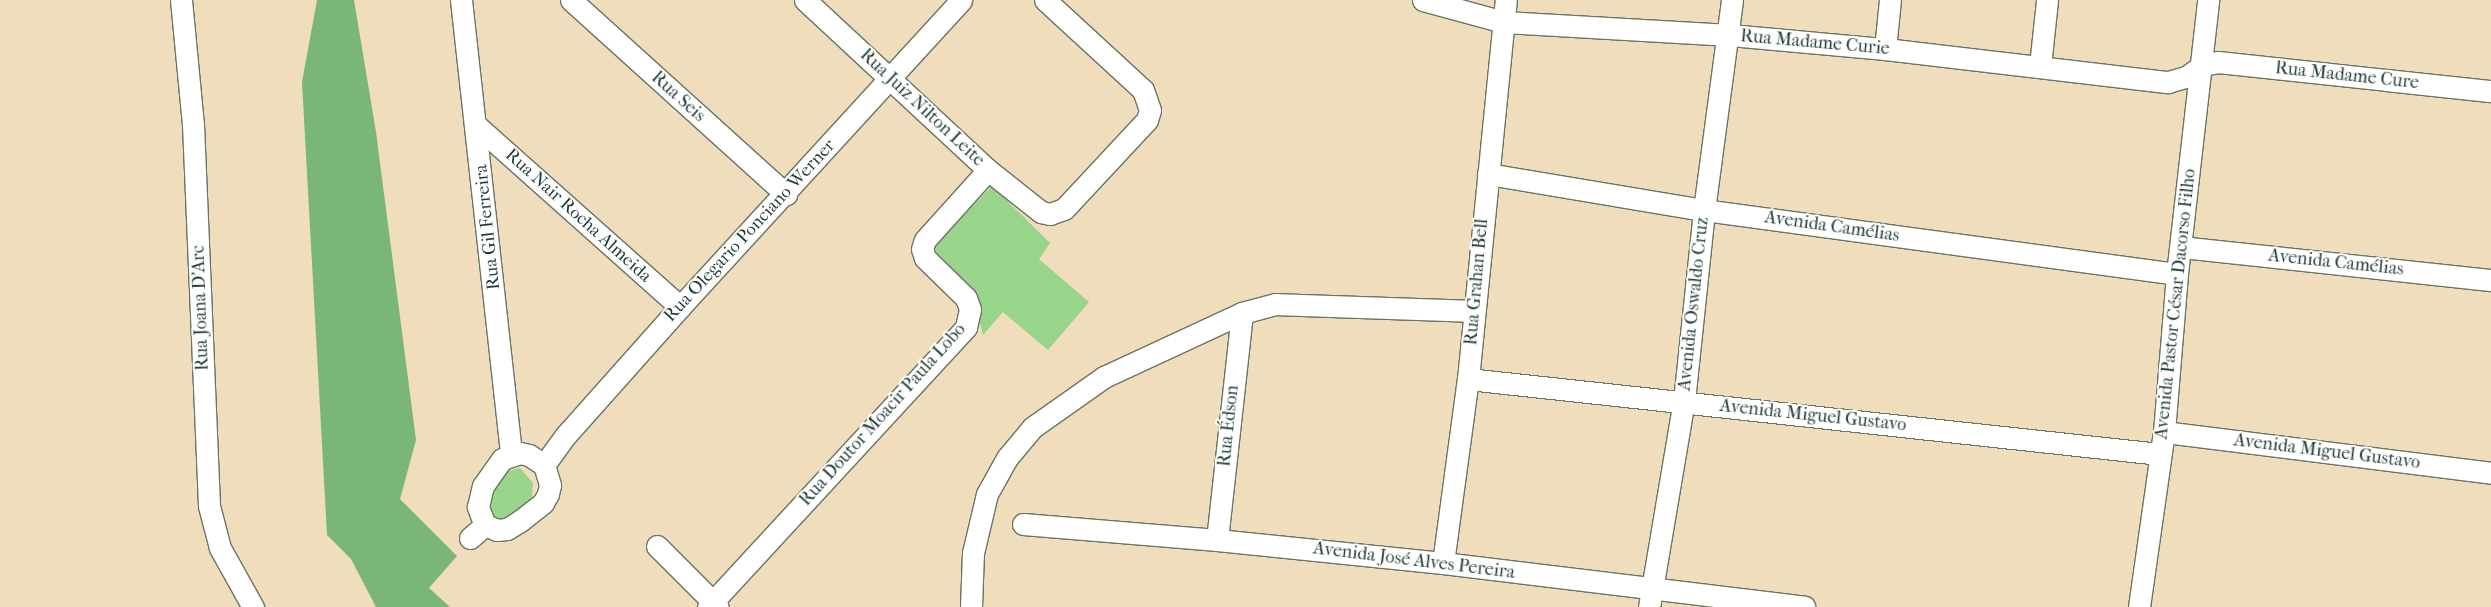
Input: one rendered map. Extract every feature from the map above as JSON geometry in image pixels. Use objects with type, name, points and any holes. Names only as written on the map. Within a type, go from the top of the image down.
[{"type":"street","name":"Rua Joana D'Arc","points":[[180,0],[193,124],[209,506],[220,548],[253,607]]},
{"type":"street","name":"Rua Gil Ferreira","points":[[461,0],[477,126],[511,455]]},
{"type":"street","name":"Rua Seis","points":[[571,0],[786,194]]},
{"type":"street","name":"Rua Juiz Nilton Leite","points":[[805,0],[988,170],[1041,212],[1058,214],[1146,120],[1150,110],[1143,90],[1045,0]]},
{"type":"street","name":"Rua Olegario Ponciano Werner","points":[[544,465],[566,435],[680,307],[786,194],[961,0]]},
{"type":"street","name":"Rua Madame Curie","points":[[1423,0],[1504,22],[1730,35],[1885,49],[2172,82],[2203,65]]},
{"type":"street","name":"Rua Grahan Bell","points":[[1443,563],[1468,379],[1473,311],[1506,0]]},
{"type":"street","name":"Avenida Oswaldo Cruz","points":[[1650,599],[1684,402],[1704,210],[1730,35],[1732,0]]},
{"type":"street","points":[[1885,49],[1890,0]]},
{"type":"street","points":[[2040,66],[2047,0]]},
{"type":"street","name":"Avenida Pastor César Dacorso Filho","points":[[2139,607],[2159,454],[2164,432],[2177,274],[2203,65],[2208,0]]},
{"type":"street","name":"Rua Madame Cure","points":[[2203,65],[2218,62],[2491,91]]},
{"type":"street","name":"Rua Nair Rocha Almeida","points":[[477,126],[680,307]]},
{"type":"street","name":"Rua Doutor Moacir Paula Lobo","points":[[712,606],[966,327],[970,309],[966,298],[925,258],[922,249],[925,240],[988,170]]},
{"type":"street","name":"Avenida Camélias","points":[[1488,174],[1704,210],[2177,274]]},
{"type":"street","name":"Avenida Camélias","points":[[2181,247],[2491,280]]},
{"type":"street","points":[[971,607],[973,553],[987,494],[1007,458],[1033,427],[1104,377],[1242,313],[1276,304],[1319,303],[1473,311]]},
{"type":"street","name":"Rua Édson","points":[[1217,540],[1242,313]]},
{"type":"street","name":"Avenida Miguel Gustavo","points":[[1468,379],[2159,454]]},
{"type":"street","name":"Avenida Miguel Gustavo","points":[[2164,432],[2491,473]]},
{"type":"street","points":[[511,455],[529,455],[544,465],[550,484],[543,503],[507,529],[478,531],[478,507],[483,486],[495,466],[511,455]]},
{"type":"street","name":"Avenida José Alves Pereira","points":[[1023,524],[1217,540],[1443,563],[1650,599],[1804,607]]},
{"type":"street","points":[[657,546],[712,606]]},
{"type":"green space","points":[[317,0],[354,0],[376,132],[416,440],[400,499],[457,556],[429,588],[450,607],[376,607],[351,559],[327,535],[302,82]]},
{"type":"green space","points":[[992,186],[1050,243],[1039,259],[1089,302],[1048,350],[1003,312],[983,335],[978,316],[938,260],[933,247]]},
{"type":"green space","points":[[520,468],[533,483],[531,508],[504,525],[491,518],[485,505],[503,472]]}]
